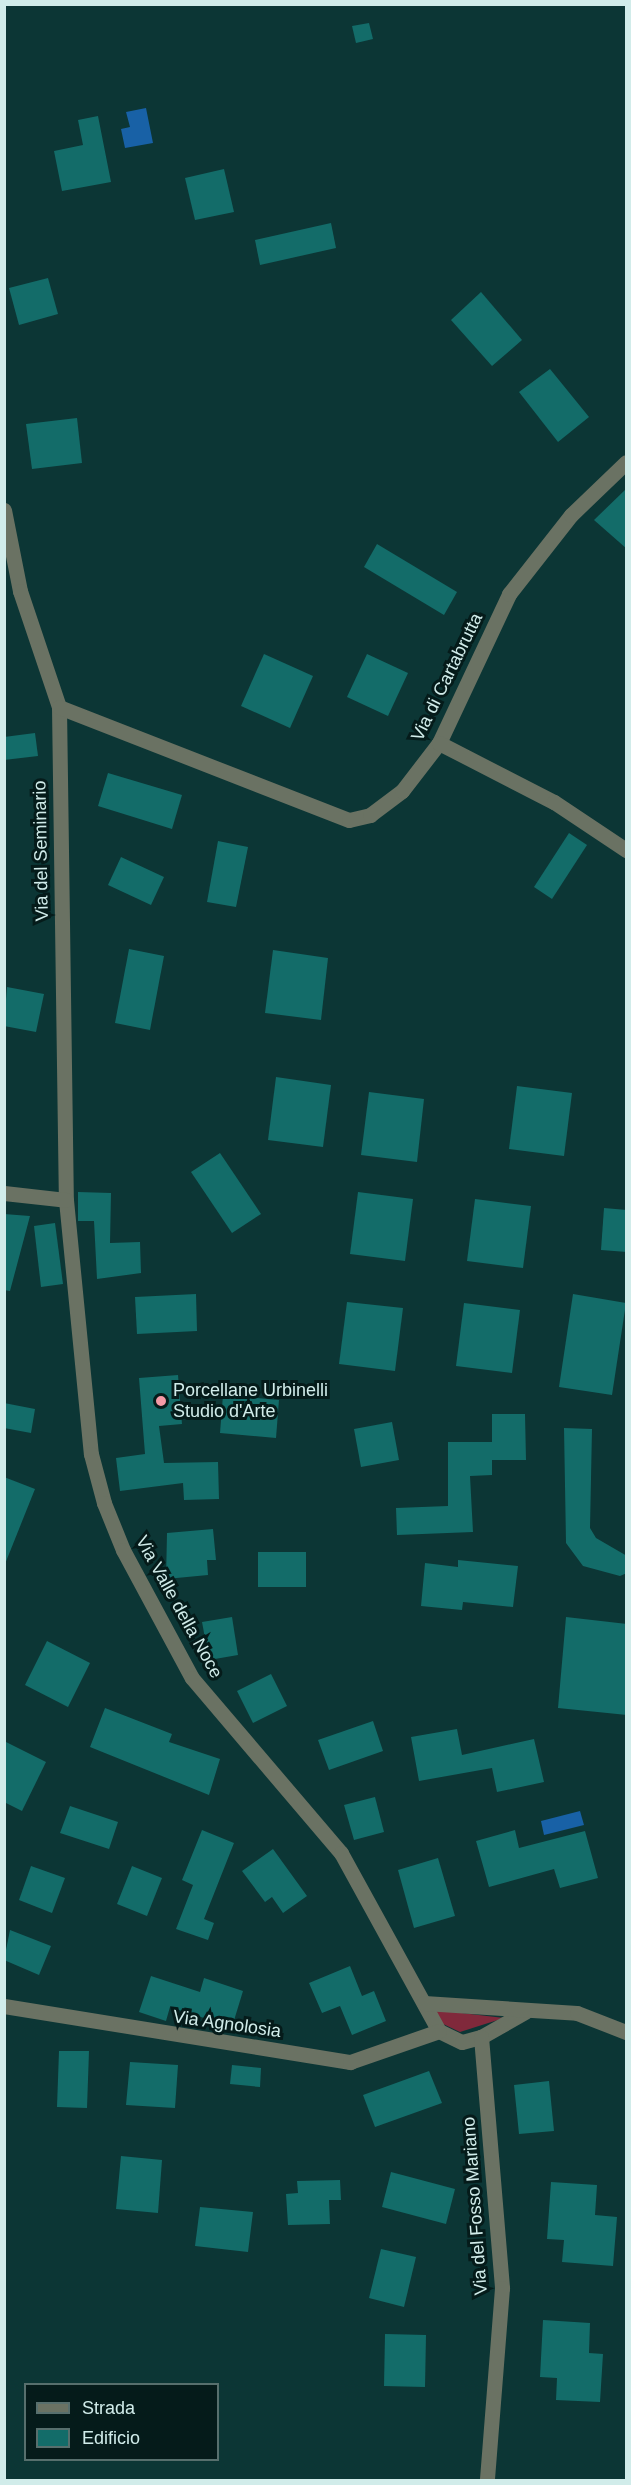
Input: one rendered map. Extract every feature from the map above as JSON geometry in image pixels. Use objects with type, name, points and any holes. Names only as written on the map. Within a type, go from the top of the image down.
[{"type":"street","name":"Via di Cartabrutta","points":[[59,706],[350,820],[370,815],[402,791],[439,743],[509,594],[571,515],[627,462]]},
{"type":"street","name":"Via del Seminario","points":[[4,510],[20,591],[59,706],[66,1200]]},
{"type":"street","points":[[439,743],[554,802],[627,850]]},
{"type":"street","points":[[4,1193],[66,1200]]},
{"type":"street","name":"Via Valle della Noce","points":[[66,1200],[91,1454],[123,1550],[192,1678],[341,1853],[402,1956],[423,2003],[439,2031]]},
{"type":"street","points":[[423,2003],[525,2012],[578,2013],[627,2031]]},
{"type":"street","name":"Via Agnolosia","points":[[4,2006],[350,2062],[439,2031]]},
{"type":"street","points":[[439,2031],[462,2042],[482,2037],[525,2012]]},
{"type":"street","name":"Via del Fosso Mariano","points":[[482,2037],[502,2288],[487,2481]]},
{"type":"shaded area","points":[[436,2010],[504,2018],[460,2032],[441,2023]]},
{"type":"water","points":[[146,108],[153,143],[125,148],[121,129],[130,127],[126,112]]},
{"type":"water","points":[[580,1811],[584,1825],[544,1835],[541,1821]]},
{"type":"building","points":[[369,23],[373,39],[356,43],[352,26]]},
{"type":"building","points":[[98,116],[111,182],[62,191],[54,151],[83,145],[78,120]]},
{"type":"building","points":[[224,169],[234,212],[195,220],[185,178]]},
{"type":"building","points":[[331,223],[336,248],[260,265],[255,240]]},
{"type":"building","points":[[48,278],[58,314],[19,325],[9,288]]},
{"type":"building","points":[[481,292],[522,340],[492,366],[451,320]]},
{"type":"building","points":[[550,369],[589,417],[558,442],[519,392]]},
{"type":"building","points":[[77,418],[82,463],[32,469],[26,424]]},
{"type":"building","points":[[627,488],[627,549],[594,520]]},
{"type":"building","points":[[377,544],[457,592],[444,615],[364,567]]},
{"type":"building","points":[[264,654],[313,676],[290,728],[241,706]]},
{"type":"building","points":[[367,654],[408,673],[388,716],[347,697]]},
{"type":"building","points":[[35,733],[38,756],[4,760],[4,737]]},
{"type":"building","points":[[108,773],[182,795],[172,829],[98,806]]},
{"type":"building","points":[[569,833],[587,845],[552,899],[534,887]]},
{"type":"building","points":[[218,841],[248,847],[236,907],[207,902]]},
{"type":"building","points":[[121,857],[164,877],[151,905],[108,885]]},
{"type":"building","points":[[129,949],[164,956],[150,1030],[115,1023]]},
{"type":"building","points":[[273,950],[328,958],[321,1020],[265,1013]]},
{"type":"building","points":[[7,987],[44,994],[36,1032],[4,1026]]},
{"type":"building","points":[[276,1077],[331,1085],[323,1147],[268,1140]]},
{"type":"building","points":[[517,1086],[572,1093],[564,1156],[509,1149]]},
{"type":"building","points":[[369,1092],[424,1099],[417,1162],[361,1155]]},
{"type":"building","points":[[220,1153],[261,1214],[232,1233],[191,1172]]},
{"type":"building","points":[[78,1192],[111,1193],[110,1243],[140,1242],[141,1273],[97,1279],[94,1221],[78,1221]]},
{"type":"building","points":[[358,1192],[413,1199],[405,1261],[350,1254]]},
{"type":"building","points":[[475,1199],[531,1206],[523,1268],[467,1261]]},
{"type":"building","points":[[604,1208],[627,1210],[627,1252],[601,1250]]},
{"type":"building","points":[[4,1214],[30,1216],[10,1291],[4,1290]]},
{"type":"building","points":[[55,1223],[63,1284],[41,1287],[34,1226]]},
{"type":"building","points":[[196,1294],[197,1331],[137,1334],[135,1297]]},
{"type":"building","points":[[573,1294],[626,1303],[612,1395],[559,1387]]},
{"type":"building","points":[[347,1302],[403,1308],[395,1371],[339,1364]]},
{"type":"building","points":[[464,1303],[520,1310],[512,1373],[456,1366]]},
{"type":"building","points":[[178,1375],[182,1424],[159,1426],[164,1463],[218,1462],[219,1499],[184,1500],[183,1483],[120,1491],[116,1458],[145,1454],[139,1378]]},
{"type":"building","points":[[223,1395],[279,1400],[276,1438],[220,1433]]},
{"type":"building","points":[[4,1403],[35,1409],[31,1433],[4,1428]]},
{"type":"building","points":[[492,1414],[525,1414],[526,1460],[492,1460],[492,1475],[470,1476],[473,1532],[397,1535],[396,1508],[448,1506],[448,1442],[492,1442]]},
{"type":"building","points":[[392,1422],[399,1460],[361,1467],[354,1429]]},
{"type":"building","points":[[564,1428],[592,1429],[590,1528],[596,1538],[627,1556],[627,1573],[620,1576],[583,1566],[566,1543]]},
{"type":"building","points":[[4,1477],[35,1489],[5,1564],[4,1564]]},
{"type":"building","points":[[213,1529],[216,1560],[207,1560],[208,1575],[166,1579],[167,1533]]},
{"type":"building","points":[[258,1552],[306,1552],[306,1587],[258,1587]]},
{"type":"building","points":[[458,1560],[518,1566],[513,1607],[463,1602],[462,1610],[421,1606],[425,1563],[458,1567]]},
{"type":"building","points":[[232,1617],[238,1655],[209,1660],[202,1622]]},
{"type":"building","points":[[566,1617],[627,1624],[627,1715],[558,1708]]},
{"type":"building","points":[[47,1641],[90,1663],[68,1707],[25,1685]]},
{"type":"building","points":[[271,1674],[287,1706],[253,1723],[237,1691]]},
{"type":"building","points":[[105,1708],[172,1734],[169,1742],[220,1759],[209,1795],[90,1747]]},
{"type":"building","points":[[373,1721],[383,1751],[329,1770],[318,1740]]},
{"type":"building","points":[[457,1729],[462,1755],[534,1739],[544,1782],[497,1792],[492,1768],[419,1781],[411,1737]]},
{"type":"building","points":[[4,1741],[46,1762],[22,1811],[4,1802]]},
{"type":"building","points":[[375,1797],[384,1832],[354,1840],[344,1805]]},
{"type":"building","points":[[70,1806],[118,1822],[109,1849],[60,1833]]},
{"type":"building","points":[[202,1830],[234,1843],[204,1919],[214,1923],[208,1940],[176,1929],[193,1885],[182,1880]]},
{"type":"building","points":[[515,1830],[519,1848],[585,1831],[598,1878],[560,1888],[554,1869],[489,1887],[476,1841]]},
{"type":"building","points":[[273,1849],[307,1896],[283,1913],[272,1897],[265,1902],[242,1871]]},
{"type":"building","points":[[438,1858],[455,1916],[414,1928],[398,1870]]},
{"type":"building","points":[[31,1866],[65,1878],[52,1913],[19,1900]]},
{"type":"building","points":[[132,1866],[162,1878],[147,1916],[117,1904]]},
{"type":"building","points":[[10,1930],[51,1946],[39,1975],[4,1960]]},
{"type":"building","points":[[350,1966],[362,1996],[374,1991],[386,2021],[352,2035],[340,2006],[322,2013],[309,1983]]},
{"type":"building","points":[[151,1976],[200,1992],[204,1978],[243,1991],[232,2027],[170,2007],[166,2021],[139,2012]]},
{"type":"building","points":[[59,2051],[89,2051],[87,2108],[57,2107]]},
{"type":"building","points":[[130,2062],[178,2065],[175,2108],[126,2105]]},
{"type":"building","points":[[232,2065],[261,2068],[260,2087],[230,2084]]},
{"type":"building","points":[[429,2071],[442,2103],[375,2127],[363,2095]]},
{"type":"building","points":[[549,2081],[554,2131],[519,2134],[514,2085]]},
{"type":"building","points":[[121,2156],[162,2160],[158,2213],[116,2209]]},
{"type":"building","points":[[391,2172],[455,2189],[446,2224],[382,2207]]},
{"type":"building","points":[[340,2180],[341,2200],[329,2200],[330,2224],[288,2225],[286,2194],[298,2193],[297,2181]]},
{"type":"building","points":[[551,2182],[597,2185],[595,2215],[617,2217],[613,2266],[562,2262],[564,2240],[547,2239]]},
{"type":"building","points":[[200,2207],[253,2212],[248,2252],[195,2246]]},
{"type":"building","points":[[381,2249],[416,2257],[404,2307],[369,2298]]},
{"type":"building","points":[[543,2320],[590,2323],[589,2353],[603,2354],[600,2402],[556,2400],[557,2378],[540,2377]]},
{"type":"building","points":[[385,2334],[426,2335],[425,2387],[384,2386]]},
{"type":"place","name":"Porcellane Urbinelli Studio d'Arte","points":[[161,1401]]}]
